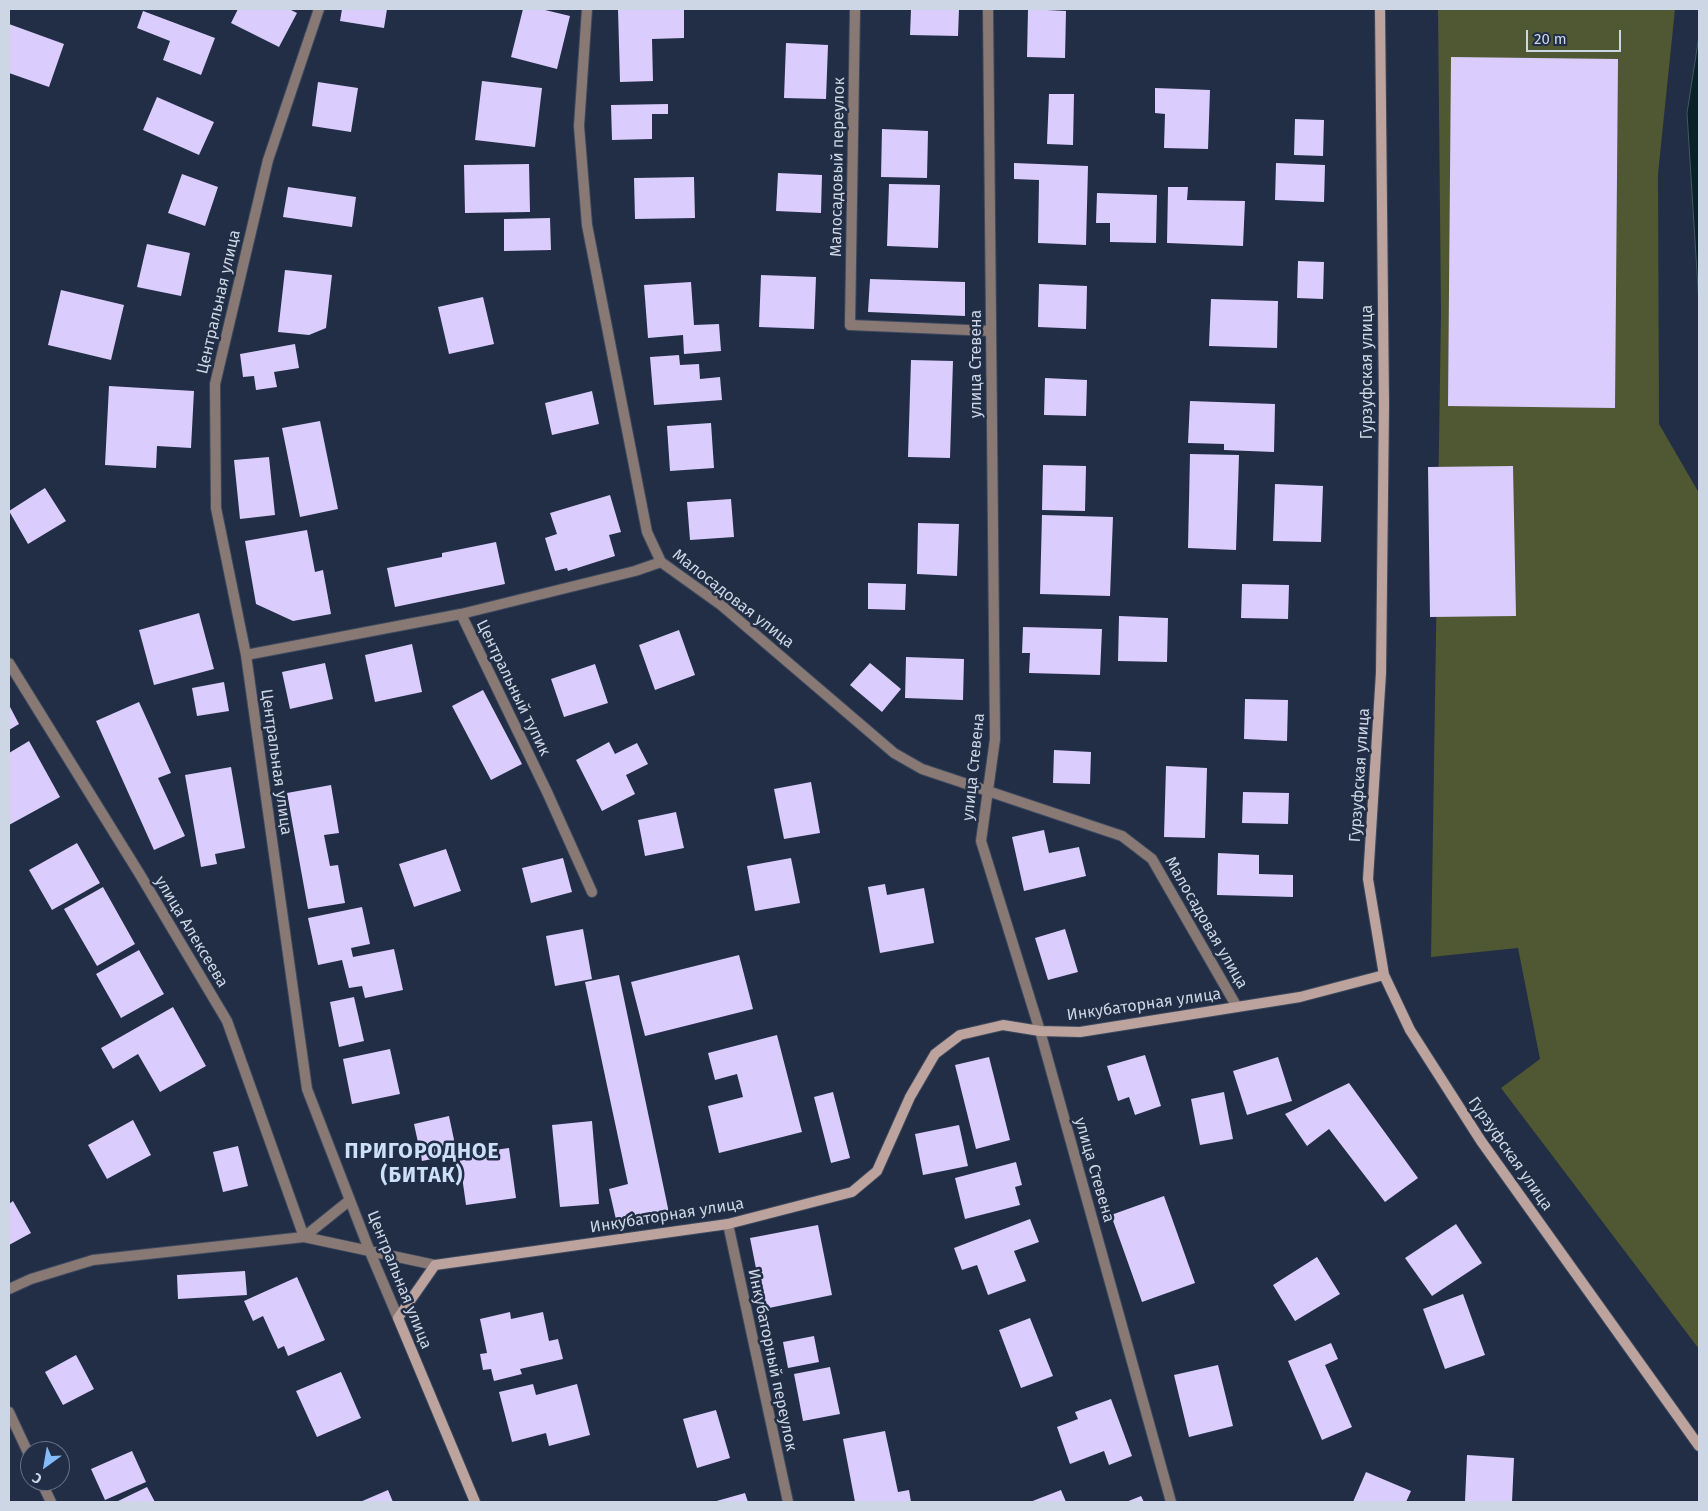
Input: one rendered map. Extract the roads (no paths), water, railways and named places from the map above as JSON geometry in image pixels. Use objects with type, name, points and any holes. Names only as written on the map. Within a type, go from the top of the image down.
[{"type":"main road","name":"Гурзуфская улица","points":[[1380,9],[1384,405],[1381,673],[1368,879],[1384,975],[1410,1030],[1481,1141],[1699,1446]]},
{"type":"main road","name":"Инкубаторная улица","points":[[435,1265],[728,1224],[852,1192],[876,1171],[910,1097],[935,1054],[960,1035],[1003,1025],[1040,1031],[1080,1032],[1300,997],[1384,975]]},
{"type":"main road","points":[[398,1318],[435,1265]]},
{"type":"main road","name":"Центральная улица","points":[[398,1318],[475,1502]]},
{"type":"street","name":"Центральная улица","points":[[319,9],[268,160],[215,384],[216,508],[246,655],[307,1089],[370,1252],[398,1318]]},
{"type":"street","name":"Малосадовая улица","points":[[587,9],[579,126],[587,224],[647,532],[660,562],[721,605],[894,753],[922,769],[1122,836],[1152,859],[1237,1007]]},
{"type":"street","name":"Малосадовый переулок","points":[[855,9],[850,325],[991,331]]},
{"type":"street","name":"улица Стевена","points":[[988,9],[995,739],[981,841],[1040,1031],[1171,1502]]},
{"type":"street","points":[[460,614],[635,572],[660,562]]},
{"type":"street","name":"Центральный тупик","points":[[246,655],[460,614],[547,792],[592,892]]},
{"type":"street","name":"улица Алексеева","points":[[9,663],[139,873],[226,1021],[304,1237]]},
{"type":"street","points":[[9,1289],[31,1279],[93,1260],[304,1237],[350,1200]]},
{"type":"street","name":"Инкубаторный переулок","points":[[728,1224],[788,1502]]},
{"type":"street","name":"Инкубаторная улица","points":[[304,1237],[435,1265]]},
{"type":"street","points":[[9,1412],[23,1441]]},
{"type":"district","name":"ПРИГОРОДНОЕ (БИТАК)","points":[[422,1164]]}]
